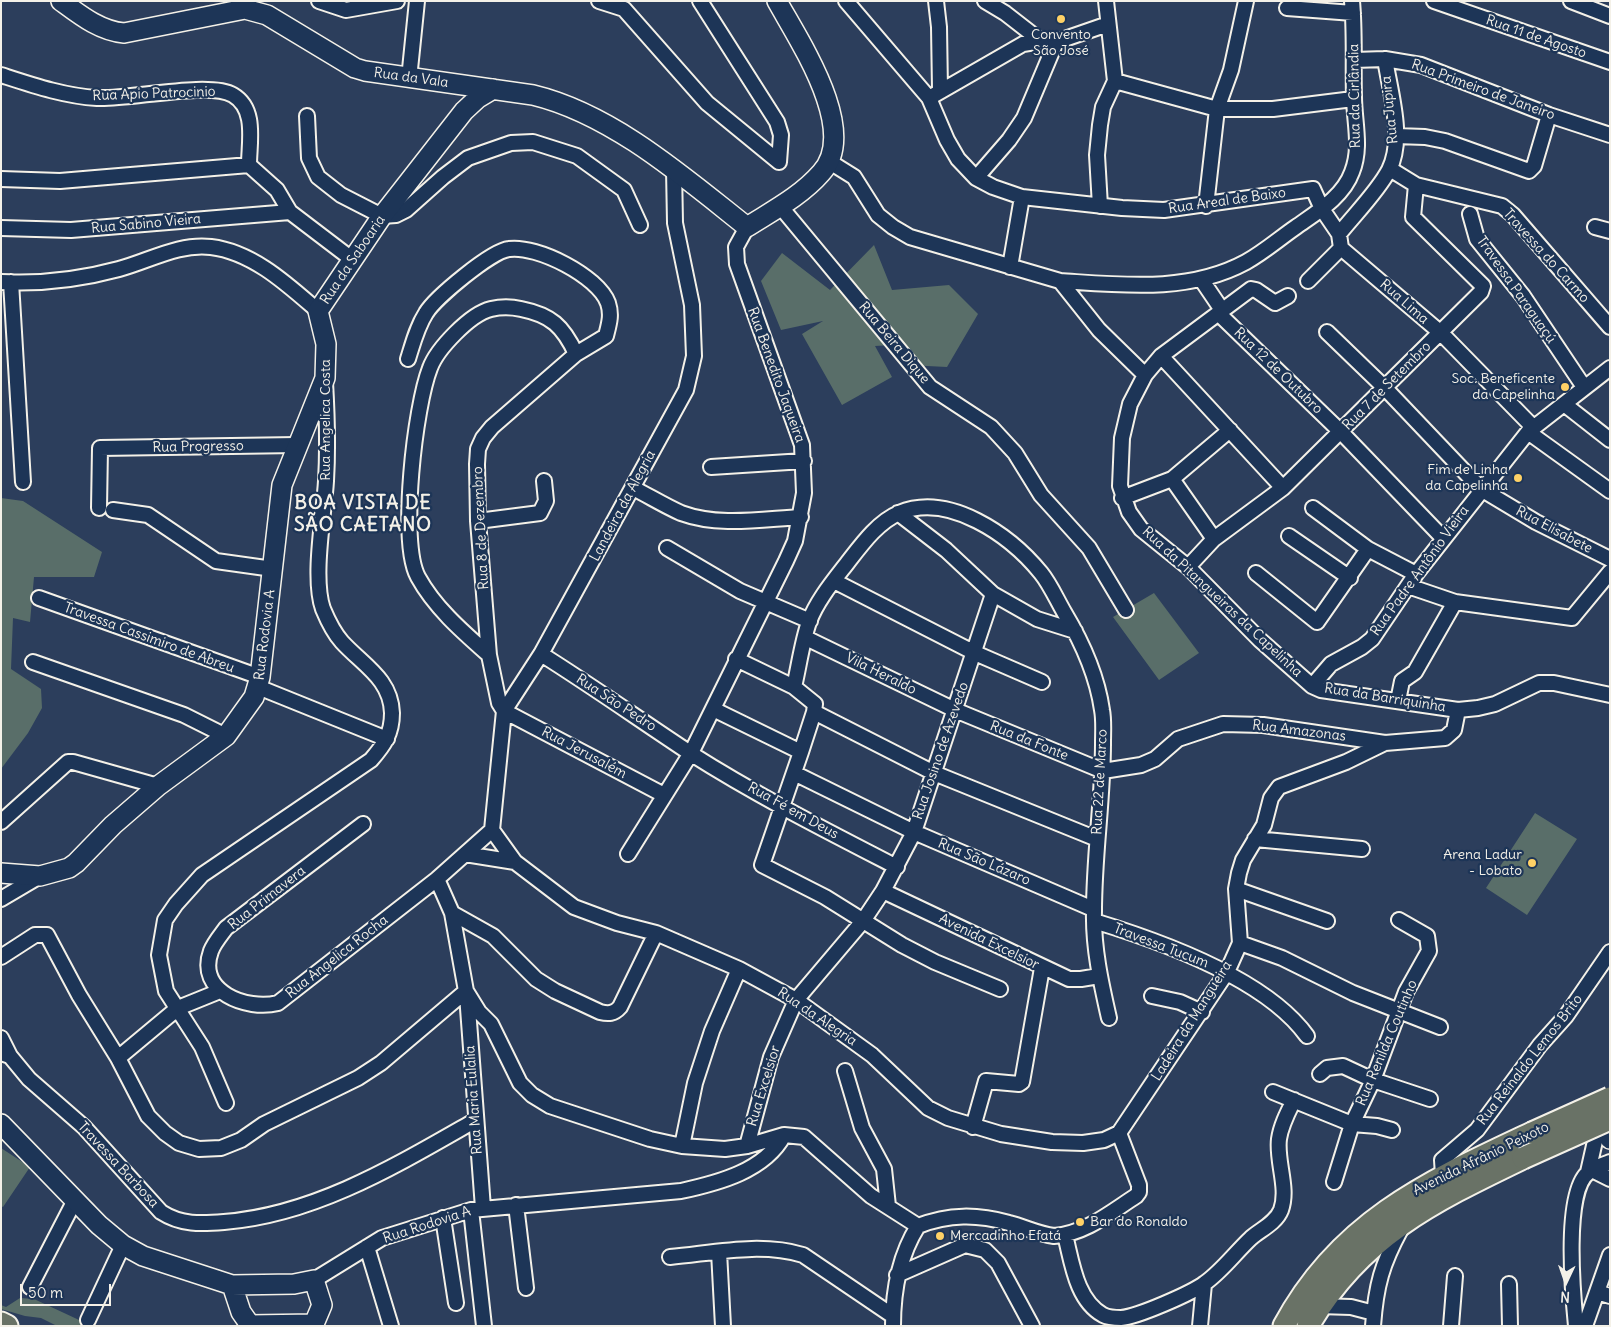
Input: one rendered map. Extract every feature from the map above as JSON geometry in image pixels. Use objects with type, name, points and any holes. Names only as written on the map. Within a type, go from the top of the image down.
[{"type":"main road","name":"Avenida Afrânio Peixoto","points":[[1284,1326],[1324,1269],[1362,1228],[1442,1167],[1532,1133],[1607,1109]]},
{"type":"main road","name":"Avenida Afrânio Peixoto","points":[[1308,1326],[1319,1306],[1339,1280],[1362,1255],[1406,1219],[1445,1196],[1523,1158],[1607,1109]]},
{"type":"main road","points":[[1,1324],[7,1326]]},
{"type":"street","name":"Rua da Vala","points":[[61,1],[99,26],[124,33],[244,9],[253,10],[268,15],[355,68],[409,79],[533,95],[571,106],[674,169],[747,228]]},
{"type":"street","points":[[319,1],[346,10],[397,1]]},
{"type":"street","points":[[409,79],[417,1]]},
{"type":"street","points":[[613,4],[707,103],[780,162],[781,135],[777,122],[700,1]]},
{"type":"street","points":[[747,228],[780,206],[822,173],[830,162],[833,145],[830,105],[821,82],[777,1]]},
{"type":"street","points":[[846,1],[934,94]]},
{"type":"street","points":[[936,1],[939,27],[934,94],[947,140],[958,159],[976,178],[1024,118],[1056,42]]},
{"type":"street","points":[[985,1],[1005,13],[1042,41]]},
{"type":"street","points":[[1100,206],[1098,155],[1100,125],[1103,107],[1115,81],[1106,1]]},
{"type":"street","points":[[1206,206],[1217,109],[1231,70],[1246,1]]},
{"type":"street","name":"Rua 11 de Agosto","points":[[1434,1],[1610,62]]},
{"type":"street","points":[[1571,1],[1610,16]]},
{"type":"street","points":[[1287,8],[1352,7]]},
{"type":"street","name":"Rua da Cirlândia","points":[[830,162],[854,177],[878,215],[910,237],[1060,281],[1130,285],[1181,283],[1201,279],[1248,261],[1322,209],[1341,190],[1352,172],[1357,150],[1352,7]]},
{"type":"street","points":[[934,94],[1011,50],[1042,41],[1056,42],[1108,24]]},
{"type":"street","name":"Rua Primeiro de Janeiro","points":[[1354,60],[1385,59],[1420,65],[1549,115],[1610,135]]},
{"type":"street","name":"Rua Jupira","points":[[1339,234],[1390,169],[1396,136],[1385,59]]},
{"type":"street","name":"Rua Apio Patrocinio","points":[[1,75],[72,95],[98,98],[218,90],[233,95],[244,107],[250,121],[248,165]]},
{"type":"street","points":[[1115,81],[1217,109],[1273,109],[1354,99]]},
{"type":"street","name":"Rua da Saboaria","points":[[6,282],[84,277],[120,269],[183,248],[212,247],[246,258],[282,281],[318,311],[382,216],[464,111],[493,89]]},
{"type":"street","points":[[1396,136],[1424,137],[1445,141],[1529,171],[1534,166],[1549,115]]},
{"type":"street","points":[[307,116],[309,158],[318,177],[341,195],[382,216],[396,215],[406,210],[468,158],[511,143],[533,142],[577,156],[624,190],[640,225]]},
{"type":"street","points":[[1,179],[60,180],[248,165],[277,190],[290,212],[352,260]]},
{"type":"street","name":"Landeira da Alegria","points":[[492,830],[504,711],[541,654],[686,390],[694,356],[692,306],[675,223],[674,169]]},
{"type":"street","name":"Travessa do Carmo","points":[[1390,169],[1416,185],[1502,206],[1513,215],[1610,327]]},
{"type":"street","name":"Rua Areal de Baixo","points":[[976,178],[992,187],[1022,197],[1100,206],[1164,210],[1206,206],[1313,189],[1322,209]]},
{"type":"street","name":"Rua 7 de Setembro","points":[[1188,568],[1214,539],[1283,488],[1481,292],[1483,286],[1413,217],[1416,185]]},
{"type":"street","points":[[1010,267],[1022,197]]},
{"type":"street","name":"Rua Beira Dique","points":[[780,206],[930,387],[991,427],[1015,453],[1041,495],[1088,548],[1126,610]]},
{"type":"street","points":[[1308,281],[1341,248],[1339,234],[1322,209]]},
{"type":"street","name":"Rua Sabino Vieira","points":[[1,228],[71,230],[290,212]]},
{"type":"street","name":"Travessa Paraguaçú","points":[[1470,214],[1477,239],[1523,296],[1584,388]]},
{"type":"street","points":[[1594,227],[1610,231]]},
{"type":"street","name":"Rua Benedito Jaqueira","points":[[628,854],[691,753],[795,541],[801,517],[804,493],[802,446],[794,418],[737,264],[736,247],[747,228]]},
{"type":"street","name":"Rua 8 de Dezembro","points":[[408,359],[415,335],[426,312],[448,290],[491,256],[507,249],[524,248],[560,261],[600,289],[608,302],[611,318],[606,336],[576,354],[492,427],[483,438],[478,457],[478,521],[489,655],[499,703],[504,711]]},
{"type":"street","name":"Rua Lima","points":[[1341,248],[1441,333],[1531,429],[1610,491]]},
{"type":"street","name":"Rua 12 de Outubro","points":[[1201,279],[1220,311],[1341,432],[1443,538]]},
{"type":"street","points":[[1060,281],[1099,330],[1145,375]]},
{"type":"street","points":[[6,282],[23,482]]},
{"type":"street","name":"Rua da Pitangueiras da Capelinha","points":[[1288,296],[1275,303],[1254,289],[1220,311],[1161,356],[1145,375],[1130,404],[1122,438],[1119,467],[1122,498],[1141,529],[1188,568],[1260,640],[1312,686]]},
{"type":"street","points":[[489,655],[457,626],[433,599],[418,576],[412,558],[410,504],[415,449],[418,422],[430,368],[444,346],[463,326],[490,309],[513,307],[537,312],[560,325],[576,354]]},
{"type":"street","name":"Rua Angelica Costa","points":[[318,311],[326,344],[326,479],[320,568],[322,607],[331,627],[343,642],[374,670],[385,685],[392,704],[392,725],[386,742]]},
{"type":"street","name":"Rua Elisabete","points":[[1327,332],[1384,387],[1481,489],[1536,522],[1610,560]]},
{"type":"street","points":[[1161,356],[1283,488]]},
{"type":"street","name":"Rua Padre Antônio Vieira","points":[[1312,686],[1331,664],[1362,647],[1372,639],[1443,538],[1531,429],[1610,368]]},
{"type":"street","name":"Rua Rodovia A","points":[[1,872],[40,876],[69,868],[113,825],[158,786],[226,736],[254,697],[259,682],[282,485],[325,378]]},
{"type":"street","points":[[1564,404],[1610,440]]},
{"type":"street","points":[[1122,498],[1172,479],[1230,430]]},
{"type":"street","name":"Rua Progresso","points":[[99,508],[100,448],[297,445]]},
{"type":"street","points":[[711,467],[804,461]]},
{"type":"street","points":[[1172,479],[1214,539]]},
{"type":"street","points":[[478,521],[540,514],[546,501],[544,482]]},
{"type":"street","points":[[633,488],[680,512],[701,518],[728,521],[801,517]]},
{"type":"street","name":"Rua 22 de Marco","points":[[794,687],[810,621],[834,581],[879,526],[898,513],[921,506],[945,508],[972,518],[1009,543],[1041,573],[1075,631],[1093,673],[1102,710],[1103,771],[1096,839],[1094,915],[1099,976],[1109,1018]]},
{"type":"street","points":[[1313,508],[1368,549],[1416,574]]},
{"type":"street","points":[[113,510],[148,515],[216,562],[273,569]]},
{"type":"street","points":[[898,513],[946,550],[994,594],[1037,619],[1075,631]]},
{"type":"street","points":[[1289,536],[1350,578]]},
{"type":"street","points":[[667,548],[724,582],[810,621]]},
{"type":"street","points":[[1256,573],[1317,622],[1350,578],[1368,549]]},
{"type":"street","points":[[1408,586],[1455,602],[1572,618],[1610,572]]},
{"type":"street","points":[[834,581],[975,653],[1042,682]]},
{"type":"street","name":"Rua Josino de Azevedo","points":[[796,1000],[863,921],[883,891],[914,832],[994,594]]},
{"type":"street","name":"Travessa Cassimiro de Abreu","points":[[39,598],[259,682],[386,742]]},
{"type":"street","points":[[1398,701],[1402,681],[1414,672],[1455,602]]},
{"type":"street","name":"Vila Heraldo","points":[[806,638],[955,710]]},
{"type":"street","name":"Rua São Pedro","points":[[541,654],[623,706],[691,753]]},
{"type":"street","points":[[736,659],[794,687],[814,708],[934,772],[1096,839]]},
{"type":"street","points":[[33,662],[184,715],[226,736]]},
{"type":"street","name":"Rua da Barriquinha","points":[[1312,686],[1329,692],[1458,710],[1495,704],[1539,683],[1554,683],[1610,695]]},
{"type":"street","points":[[814,708],[762,865],[824,896],[863,921],[935,962],[1000,989]]},
{"type":"street","points":[[713,709],[801,752]]},
{"type":"street","name":"Rua da Fonte","points":[[955,710],[1103,771]]},
{"type":"street","points":[[1386,742],[1445,738],[1454,730],[1458,710]]},
{"type":"street","name":"Rua Jerusalém","points":[[504,711],[664,795]]},
{"type":"street","name":"Rua Amazonas","points":[[1103,771],[1141,765],[1155,759],[1178,739],[1223,724],[1262,725],[1386,742]]},
{"type":"street","points":[[226,1103],[202,1047],[166,991],[160,955],[166,920],[176,904],[209,869],[371,760],[386,742]]},
{"type":"street","name":"Ladeira da Mangueira","points":[[1119,1133],[1202,1012],[1227,972],[1240,943],[1236,889],[1243,860],[1264,825],[1271,798],[1279,787],[1346,762],[1386,742]]},
{"type":"street","name":"Rua Fé em Deus","points":[[691,753],[782,807],[896,867]]},
{"type":"street","points":[[1,822],[68,762],[158,786]]},
{"type":"street","name":"Rua São Lázaro","points":[[794,773],[914,832],[1094,915]]},
{"type":"street","name":"Rua Primavera","points":[[220,991],[211,979],[209,967],[211,952],[226,928],[363,824]]},
{"type":"street","name":"Rua Angelica Rocha","points":[[220,991],[243,1004],[256,1006],[278,1003],[437,879],[492,830]]},
{"type":"street","name":"Rua da Alegria","points":[[492,830],[515,862],[574,907],[612,921],[656,933],[739,969],[796,1000],[872,1055],[928,1108],[973,1127],[1052,1142],[1083,1143],[1104,1140],[1119,1133]]},
{"type":"street","points":[[1255,839],[1362,849]]},
{"type":"street","name":"Rua da Alegria","points":[[466,854],[515,862]]},
{"type":"street","points":[[1,899],[40,876]]},
{"type":"street","name":"Rua Maria Eulalia","points":[[437,879],[452,913],[466,991],[476,1120],[477,1209],[484,1326]]},
{"type":"street","points":[[1236,889],[1327,921]]},
{"type":"street","name":"Avenida Excelsior","points":[[883,891],[1042,968],[1069,978],[1082,979],[1099,976]]},
{"type":"street","points":[[452,913],[493,936],[542,983],[590,1008],[606,1013],[614,1012],[620,1007],[656,933]]},
{"type":"street","name":"Travessa Tucum","points":[[1094,915],[1227,972],[1288,1014],[1307,1036]]},
{"type":"street","name":"Rua Renilda Coutinho","points":[[1334,1182],[1352,1124],[1373,1080],[1414,977],[1428,956],[1430,943],[1427,936],[1418,928],[1399,920]]},
{"type":"street","points":[[1,957],[35,935],[44,933],[47,935],[79,995],[118,1058],[148,1116],[165,1133],[179,1143],[199,1149],[221,1148],[358,1078],[381,1063],[466,991],[479,1012],[491,1024],[520,1083],[532,1095],[550,1106],[650,1139],[682,1146],[725,1149],[747,1146],[784,1135],[804,1137],[812,1142],[838,1169],[871,1196],[918,1226]]},
{"type":"street","points":[[1240,943],[1282,958],[1352,993],[1400,1009],[1440,1026]]},
{"type":"street","name":"Rua Reinaldo Lemos Brito","points":[[1442,1167],[1476,1130],[1540,1045],[1566,1016],[1610,952]]},
{"type":"street","points":[[973,1127],[986,1081],[1019,1084],[1022,1082],[1042,968]]},
{"type":"street","points":[[682,1146],[695,1083],[712,1031],[739,969]]},
{"type":"street","points":[[118,1058],[178,1008],[220,991]]},
{"type":"street","points":[[1152,996],[1180,1002],[1202,1012]]},
{"type":"street","name":"Rua Excelsior","points":[[747,1146],[771,1057],[796,1000]]},
{"type":"street","name":"Travessa Barbosa","points":[[1,1038],[6,1055],[29,1079],[84,1127],[161,1212],[172,1219],[186,1222],[201,1224],[253,1220],[305,1206],[396,1166],[476,1120]]},
{"type":"street","points":[[1320,1074],[1327,1068],[1343,1066],[1373,1080],[1430,1099]]},
{"type":"street","points":[[845,1071],[862,1128],[884,1169],[888,1206]]},
{"type":"street","points":[[1610,1090],[1605,1133],[1610,1139]]},
{"type":"street","points":[[1273,1092],[1352,1124],[1377,1126],[1392,1130]]},
{"type":"street","points":[[1065,1235],[1078,1284],[1085,1298],[1094,1309],[1105,1316],[1120,1318],[1136,1314],[1204,1284],[1251,1238],[1274,1220],[1281,1211],[1283,1198],[1278,1140],[1294,1100]]},
{"type":"street","points":[[1576,1326],[1571,1250],[1573,1216],[1579,1187],[1590,1171],[1607,1109]]},
{"type":"street","name":"Rua Rodovia A","points":[[1,1124],[99,1225],[123,1245],[165,1264],[232,1285],[294,1284],[314,1280],[391,1234],[477,1209],[696,1188],[740,1174],[760,1162],[776,1147],[784,1135]]},
{"type":"street","points":[[893,1321],[897,1275],[908,1241],[918,1226],[939,1218],[961,1216],[1009,1223],[1044,1235],[1065,1235],[1091,1225],[1136,1196],[1139,1192],[1139,1185],[1119,1133]]},
{"type":"street","points":[[1590,1171],[1610,1162]]},
{"type":"street","points":[[1590,1171],[1610,1179]]},
{"type":"street","points":[[30,1287],[75,1200]]},
{"type":"street","points":[[516,1205],[526,1288]]},
{"type":"street","points":[[443,1218],[456,1303]]},
{"type":"street","points":[[1319,1306],[1351,1307],[1373,1320],[1376,1290],[1380,1274],[1388,1253],[1406,1219]]},
{"type":"street","points":[[88,1320],[123,1245]]},
{"type":"street","points":[[897,1275],[965,1245],[985,1250],[998,1263],[1032,1326]]},
{"type":"street","points":[[367,1247],[391,1326]]},
{"type":"street","points":[[670,1257],[755,1248],[786,1249],[803,1255],[893,1321]]},
{"type":"street","points":[[719,1252],[723,1326]]},
{"type":"street","points":[[1585,1326],[1604,1294],[1610,1255]]},
{"type":"street","points":[[1451,1326],[1455,1276]]},
{"type":"street","points":[[232,1285],[241,1312],[250,1325],[314,1325],[322,1305],[314,1280]]},
{"type":"street","points":[[1200,1326],[1204,1284]]},
{"type":"street","points":[[1509,1284],[1510,1326]]},
{"type":"green space","points":[[874,245],[892,290],[949,285],[978,314],[947,367],[907,365],[893,345],[875,346],[892,377],[842,405],[802,334],[823,321],[781,330],[761,281],[782,253],[830,290]]},
{"type":"green space","points":[[1,498],[23,501],[102,552],[94,577],[34,577],[30,622],[13,618],[11,669],[41,689],[42,708],[28,733],[1,769]]},
{"type":"green space","points":[[1154,593],[1199,653],[1159,680],[1113,617]]},
{"type":"green space","name":"Arena Ladur - Lobato","points":[[1535,813],[1577,839],[1527,915],[1486,888]]},
{"type":"green space","points":[[1,1148],[30,1167],[3,1207],[1,1206]]},
{"type":"green space","points":[[20,1298],[34,1299],[92,1326],[57,1326],[41,1318],[25,1316],[1,1309],[1,1305],[6,1307]]},
{"type":"place","name":"Convento São José","points":[[1061,19]]},
{"type":"place","name":"Soc. Beneficente da Capelinha","points":[[1565,387]]},
{"type":"place","name":"Fim de Linha da Capelinha","points":[[1518,478]]},
{"type":"place","name":"Arena Ladur - Lobato","points":[[1532,863]]},
{"type":"place","name":"Bar do Ronaldo","points":[[1080,1222]]},
{"type":"place","name":"Mercadinho Efatá","points":[[940,1236]]},
{"type":"district","name":"BOA VISTA DE SÃO CAETANO","points":[[363,515]]}]
